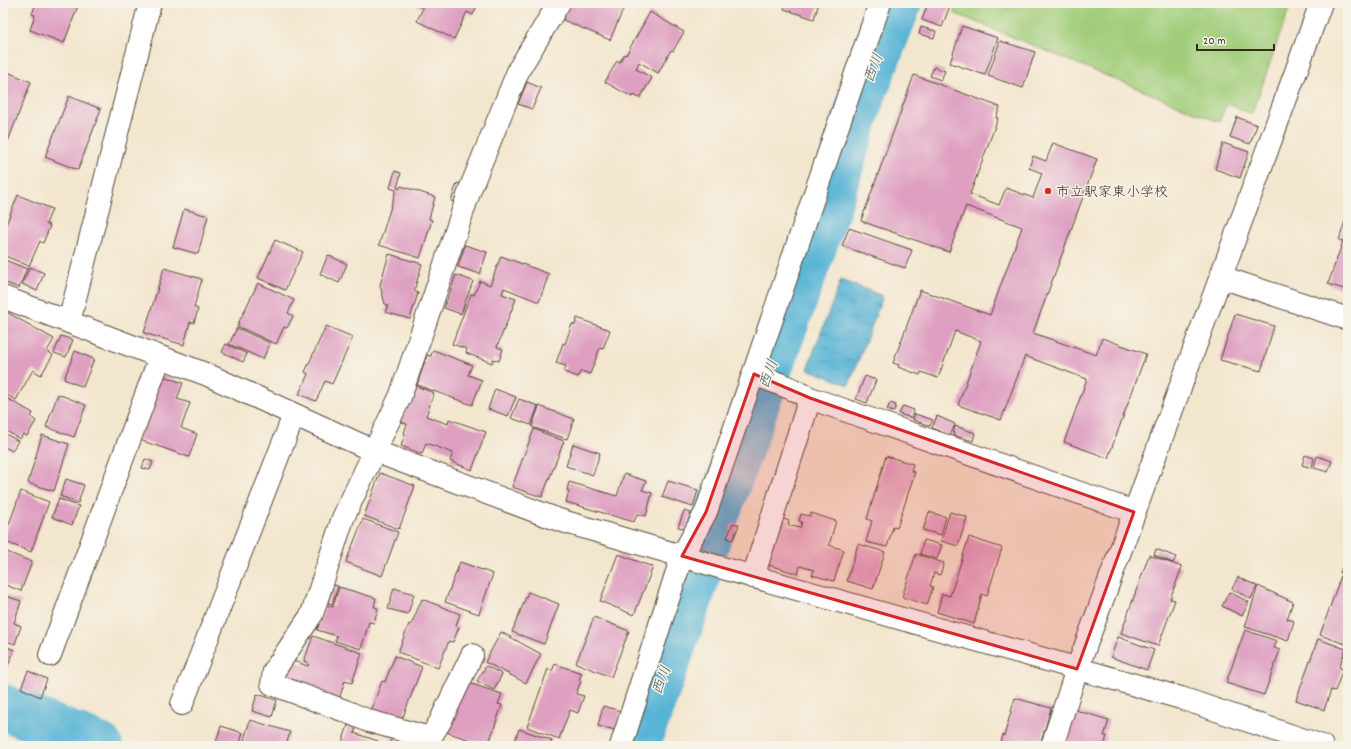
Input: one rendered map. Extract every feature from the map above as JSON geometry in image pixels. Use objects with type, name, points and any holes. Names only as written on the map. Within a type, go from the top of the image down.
[{"type":"street","points":[[69,322],[150,3]]},
{"type":"street","points":[[472,655],[440,722],[430,738],[369,722],[345,710],[272,684],[274,671],[312,614],[343,518],[400,398],[471,187],[516,76],[559,3]]},
{"type":"street","points":[[621,746],[682,556],[706,512],[880,3]]},
{"type":"street","points":[[1052,746],[1077,669],[1321,3]]},
{"type":"street","points":[[1221,278],[1348,319]]},
{"type":"street","points":[[3,297],[208,375],[374,452],[559,520],[753,577],[1181,698],[1322,746]]},
{"type":"street","points":[[50,655],[160,357]]},
{"type":"street","points":[[754,374],[790,388],[810,398],[1134,512]]},
{"type":"street","points":[[753,577],[810,398]]},
{"type":"street","points":[[182,704],[294,415]]},
{"type":"highlighted area","points":[[754,374],[810,398],[1134,512],[1077,669],[682,556],[706,512]]},
{"type":"green space","points":[[958,3],[1291,3],[1252,114],[1227,104],[1219,122],[954,13]]},
{"type":"water","points":[[841,280],[883,296],[849,385],[807,369]]},
{"type":"building","points":[[36,3],[79,3],[64,43],[30,30],[35,15],[32,14]]},
{"type":"building","points":[[417,3],[478,3],[473,15],[467,12],[454,39],[417,21],[423,8],[416,5]]},
{"type":"building","points":[[570,3],[608,3],[623,10],[610,40],[563,20]]},
{"type":"building","points":[[786,3],[819,3],[814,19],[784,9]]},
{"type":"building","points":[[928,3],[951,3],[942,27],[922,20]]},
{"type":"building","points":[[650,12],[684,32],[673,51],[671,50],[658,73],[639,62],[636,69],[652,78],[640,98],[633,95],[632,97],[605,82],[617,61],[620,62],[624,54],[626,55]]},
{"type":"building","points":[[962,26],[998,38],[985,75],[950,63]]},
{"type":"building","points":[[921,27],[936,31],[934,38],[919,34]]},
{"type":"building","points":[[1000,41],[1035,52],[1023,88],[988,76]]},
{"type":"building","points":[[934,67],[945,71],[941,80],[930,76]]},
{"type":"building","points":[[3,70],[31,82],[8,141],[3,139]]},
{"type":"building","points":[[914,75],[1000,107],[996,118],[998,118],[970,194],[999,205],[1006,188],[1033,198],[1042,173],[1029,168],[1033,156],[1046,161],[1053,143],[1097,159],[1033,333],[1096,355],[1102,338],[1146,354],[1108,458],[1064,442],[1087,379],[1025,356],[1001,420],[958,405],[981,341],[955,331],[938,378],[921,372],[920,375],[898,367],[899,365],[893,363],[920,290],[990,315],[1022,227],[966,206],[949,252],[861,221]]},
{"type":"building","points":[[527,82],[541,88],[532,109],[518,104]]},
{"type":"building","points":[[69,96],[101,109],[78,170],[45,157]]},
{"type":"building","points":[[1237,117],[1257,125],[1250,144],[1230,137]]},
{"type":"building","points":[[1223,143],[1249,152],[1240,178],[1215,169]]},
{"type":"building","points":[[395,171],[401,173],[397,188],[399,189],[401,186],[435,197],[429,219],[432,220],[420,258],[379,245],[396,190],[390,188]]},
{"type":"building","points":[[457,183],[465,186],[459,204],[451,201]]},
{"type":"building","points":[[18,195],[52,209],[46,224],[50,226],[43,243],[40,241],[29,266],[3,255],[3,232]]},
{"type":"building","points":[[184,209],[208,216],[198,254],[173,247]]},
{"type":"building","points":[[1345,221],[1348,222],[1348,287],[1345,286],[1344,289],[1328,284],[1343,241],[1339,240]]},
{"type":"building","points":[[849,228],[912,250],[905,268],[842,246]]},
{"type":"building","points":[[275,240],[303,252],[285,290],[258,278]]},
{"type":"building","points":[[465,245],[487,252],[480,274],[458,267]]},
{"type":"building","points":[[389,254],[422,264],[414,291],[418,293],[410,319],[385,312],[388,305],[385,304],[380,285]]},
{"type":"building","points":[[328,255],[347,264],[339,283],[320,274]]},
{"type":"building","points":[[501,256],[549,274],[539,302],[504,288],[502,294],[516,299],[497,347],[503,349],[499,361],[493,359],[492,363],[466,353],[467,349],[452,344],[471,294],[474,295],[480,281],[490,285]]},
{"type":"building","points":[[3,259],[27,269],[19,288],[3,282]]},
{"type":"building","points":[[30,267],[44,273],[37,291],[22,284]]},
{"type":"building","points":[[164,268],[202,279],[194,307],[198,309],[194,323],[190,322],[184,345],[144,333]]},
{"type":"building","points":[[456,275],[473,281],[461,314],[444,308]]},
{"type":"building","points":[[258,283],[294,300],[288,313],[293,316],[287,328],[284,327],[276,344],[237,326]]},
{"type":"building","points":[[5,311],[54,339],[47,351],[53,355],[41,375],[33,370],[16,400],[3,393],[3,315]]},
{"type":"building","points":[[1235,314],[1274,326],[1261,371],[1220,360]]},
{"type":"building","points":[[577,318],[610,330],[603,349],[600,348],[590,374],[581,371],[578,377],[564,372],[566,366],[556,363],[563,343],[565,344],[572,324],[575,325]]},
{"type":"building","points":[[326,326],[353,337],[332,384],[325,381],[316,401],[299,394],[308,374],[305,372]]},
{"type":"building","points":[[237,328],[270,343],[263,359],[229,344]]},
{"type":"building","points":[[61,336],[73,340],[66,357],[54,353]]},
{"type":"building","points":[[226,344],[247,354],[243,362],[222,352]]},
{"type":"building","points":[[433,350],[472,365],[468,375],[482,380],[472,405],[417,385],[427,355],[431,356]]},
{"type":"building","points":[[75,351],[94,359],[83,387],[64,379]]},
{"type":"building","points":[[160,375],[183,383],[177,399],[190,403],[181,428],[197,434],[189,457],[137,439]]},
{"type":"building","points":[[865,376],[876,380],[867,403],[856,399]]},
{"type":"building","points":[[416,386],[434,393],[426,416],[448,424],[449,419],[486,432],[472,470],[450,461],[453,453],[426,443],[422,454],[401,446],[407,424],[401,422]]},
{"type":"building","points":[[495,389],[516,397],[508,416],[488,409]]},
{"type":"building","points":[[58,394],[86,405],[74,437],[46,427]]},
{"type":"building","points":[[3,396],[33,413],[31,417],[36,421],[27,436],[23,434],[20,439],[3,429]]},
{"type":"building","points":[[519,399],[538,406],[531,425],[511,418]]},
{"type":"building","points":[[890,403],[896,405],[894,412],[887,410]]},
{"type":"building","points":[[539,406],[574,419],[567,439],[532,427]]},
{"type":"building","points":[[903,406],[914,410],[911,418],[899,414]]},
{"type":"building","points":[[915,414],[933,420],[930,426],[913,420]]},
{"type":"building","points":[[937,416],[955,424],[950,436],[932,428]]},
{"type":"building","points":[[955,426],[975,433],[973,441],[953,435]]},
{"type":"building","points":[[534,429],[564,441],[542,497],[512,487]]},
{"type":"building","points":[[4,433],[18,441],[12,451],[3,446]]},
{"type":"building","points":[[42,435],[69,444],[54,491],[28,483]]},
{"type":"building","points":[[573,444],[600,453],[593,475],[566,466]]},
{"type":"building","points":[[1305,455],[1314,458],[1312,468],[1302,465]]},
{"type":"building","points":[[886,456],[913,464],[911,471],[915,472],[897,528],[893,527],[887,547],[866,542],[872,521],[867,519]]},
{"type":"building","points":[[1317,456],[1332,461],[1328,472],[1314,468]]},
{"type":"building","points":[[145,459],[153,462],[150,470],[142,468]]},
{"type":"building","points":[[380,473],[415,486],[399,529],[364,516]]},
{"type":"building","points":[[624,474],[646,481],[642,490],[652,493],[646,516],[637,514],[634,522],[566,502],[569,491],[567,490],[569,482],[617,496]]},
{"type":"building","points":[[66,479],[84,485],[78,503],[60,496]]},
{"type":"building","points":[[668,481],[698,490],[693,507],[662,497]]},
{"type":"building","points":[[21,491],[49,502],[31,552],[3,541]]},
{"type":"building","points":[[59,499],[79,506],[72,525],[52,517]]},
{"type":"building","points":[[684,511],[691,513],[686,529],[678,527]]},
{"type":"building","points":[[929,512],[946,517],[941,535],[923,530]]},
{"type":"building","points":[[950,512],[967,517],[958,546],[941,541]]},
{"type":"building","points":[[811,513],[836,521],[829,545],[844,550],[834,581],[812,575],[814,570],[800,566],[798,574],[762,563],[776,516],[789,521],[788,525],[800,528],[802,522],[799,521],[801,514],[810,516]]},
{"type":"building","points":[[363,519],[398,532],[382,576],[346,562]]},
{"type":"building","points":[[733,523],[739,525],[733,540],[727,538]]},
{"type":"building","points":[[969,537],[1002,548],[987,596],[982,594],[974,624],[937,612],[942,594],[950,596]]},
{"type":"building","points":[[924,540],[942,545],[937,559],[920,554]]},
{"type":"building","points":[[858,544],[885,552],[873,589],[847,581]]},
{"type":"building","points":[[1156,549],[1176,557],[1173,563],[1154,555]]},
{"type":"building","points":[[7,552],[32,562],[21,591],[3,584],[3,563]]},
{"type":"building","points":[[618,554],[653,567],[634,615],[600,601]]},
{"type":"building","points":[[916,554],[944,563],[940,575],[934,573],[930,586],[933,587],[927,605],[902,597]]},
{"type":"building","points":[[1149,555],[1182,567],[1170,599],[1175,600],[1158,646],[1121,633]]},
{"type":"building","points":[[460,562],[493,574],[479,614],[445,602]]},
{"type":"building","points":[[1343,565],[1348,567],[1348,645],[1320,635],[1342,573],[1340,573]]},
{"type":"building","points":[[1238,577],[1257,586],[1251,599],[1232,589]]},
{"type":"building","points":[[333,585],[338,586],[332,604],[328,603]]},
{"type":"building","points":[[1258,586],[1293,602],[1287,619],[1294,621],[1288,641],[1245,627]]},
{"type":"building","points":[[339,587],[376,598],[374,607],[378,608],[374,623],[369,622],[361,649],[335,641],[337,636],[317,630],[326,605],[333,607]]},
{"type":"building","points":[[394,588],[414,594],[408,614],[388,609]]},
{"type":"building","points":[[528,592],[559,604],[544,644],[512,632]]},
{"type":"building","points":[[1229,592],[1249,602],[1242,616],[1222,606]]},
{"type":"building","points":[[3,595],[21,601],[14,623],[21,626],[15,644],[3,640]]},
{"type":"building","points":[[422,599],[460,614],[456,626],[459,627],[453,642],[449,641],[438,668],[398,652],[409,624],[411,625]]},
{"type":"building","points":[[594,617],[629,631],[611,677],[576,663]]},
{"type":"building","points":[[1245,630],[1277,641],[1274,648],[1280,650],[1264,695],[1226,683]]},
{"type":"building","points":[[501,632],[541,654],[526,683],[485,662]]},
{"type":"building","points":[[313,636],[362,653],[352,683],[345,681],[339,699],[282,681],[290,660],[308,666],[309,663],[304,661]]},
{"type":"building","points":[[1118,637],[1154,650],[1147,670],[1111,657]]},
{"type":"building","points":[[1318,639],[1346,649],[1339,667],[1343,669],[1335,691],[1331,690],[1324,710],[1296,700]]},
{"type":"building","points":[[3,645],[14,650],[3,678]]},
{"type":"building","points":[[395,656],[422,667],[401,722],[371,711],[382,681],[385,682]]},
{"type":"building","points":[[555,664],[582,673],[579,680],[581,681],[576,694],[584,696],[578,713],[570,710],[559,739],[527,727],[548,669],[552,671]]},
{"type":"building","points":[[486,666],[502,674],[494,690],[477,681]]},
{"type":"building","points":[[28,671],[47,679],[40,697],[21,688]]},
{"type":"building","points":[[463,681],[502,694],[498,704],[502,705],[488,746],[446,732]]},
{"type":"building","points":[[257,694],[277,700],[272,717],[252,711]]},
{"type":"building","points":[[1015,698],[1051,708],[1040,746],[1032,744],[1032,746],[1000,746]]},
{"type":"building","points":[[603,706],[621,711],[616,730],[598,726]]},
{"type":"building","points":[[1072,709],[1109,720],[1104,736],[1107,736],[1104,746],[1061,746]]},
{"type":"building","points":[[250,720],[290,732],[286,746],[242,746]]},
{"type":"building","points":[[348,725],[356,728],[354,733],[378,741],[377,744],[383,746],[351,746],[342,743]]},
{"type":"building","points":[[221,726],[243,733],[239,746],[215,746]]},
{"type":"building","points":[[519,729],[552,740],[550,746],[513,746]]},
{"type":"building","points":[[392,737],[406,742],[404,746],[389,746]]},
{"type":"waterway","name":"西川","points":[[637,746],[692,593],[705,547],[828,207],[860,103],[899,3]]},
{"type":"waterway","name":"西川","points":[[3,707],[100,746]]},
{"type":"place","name":"市立駅家東小学校","points":[[1048,191]]}]
